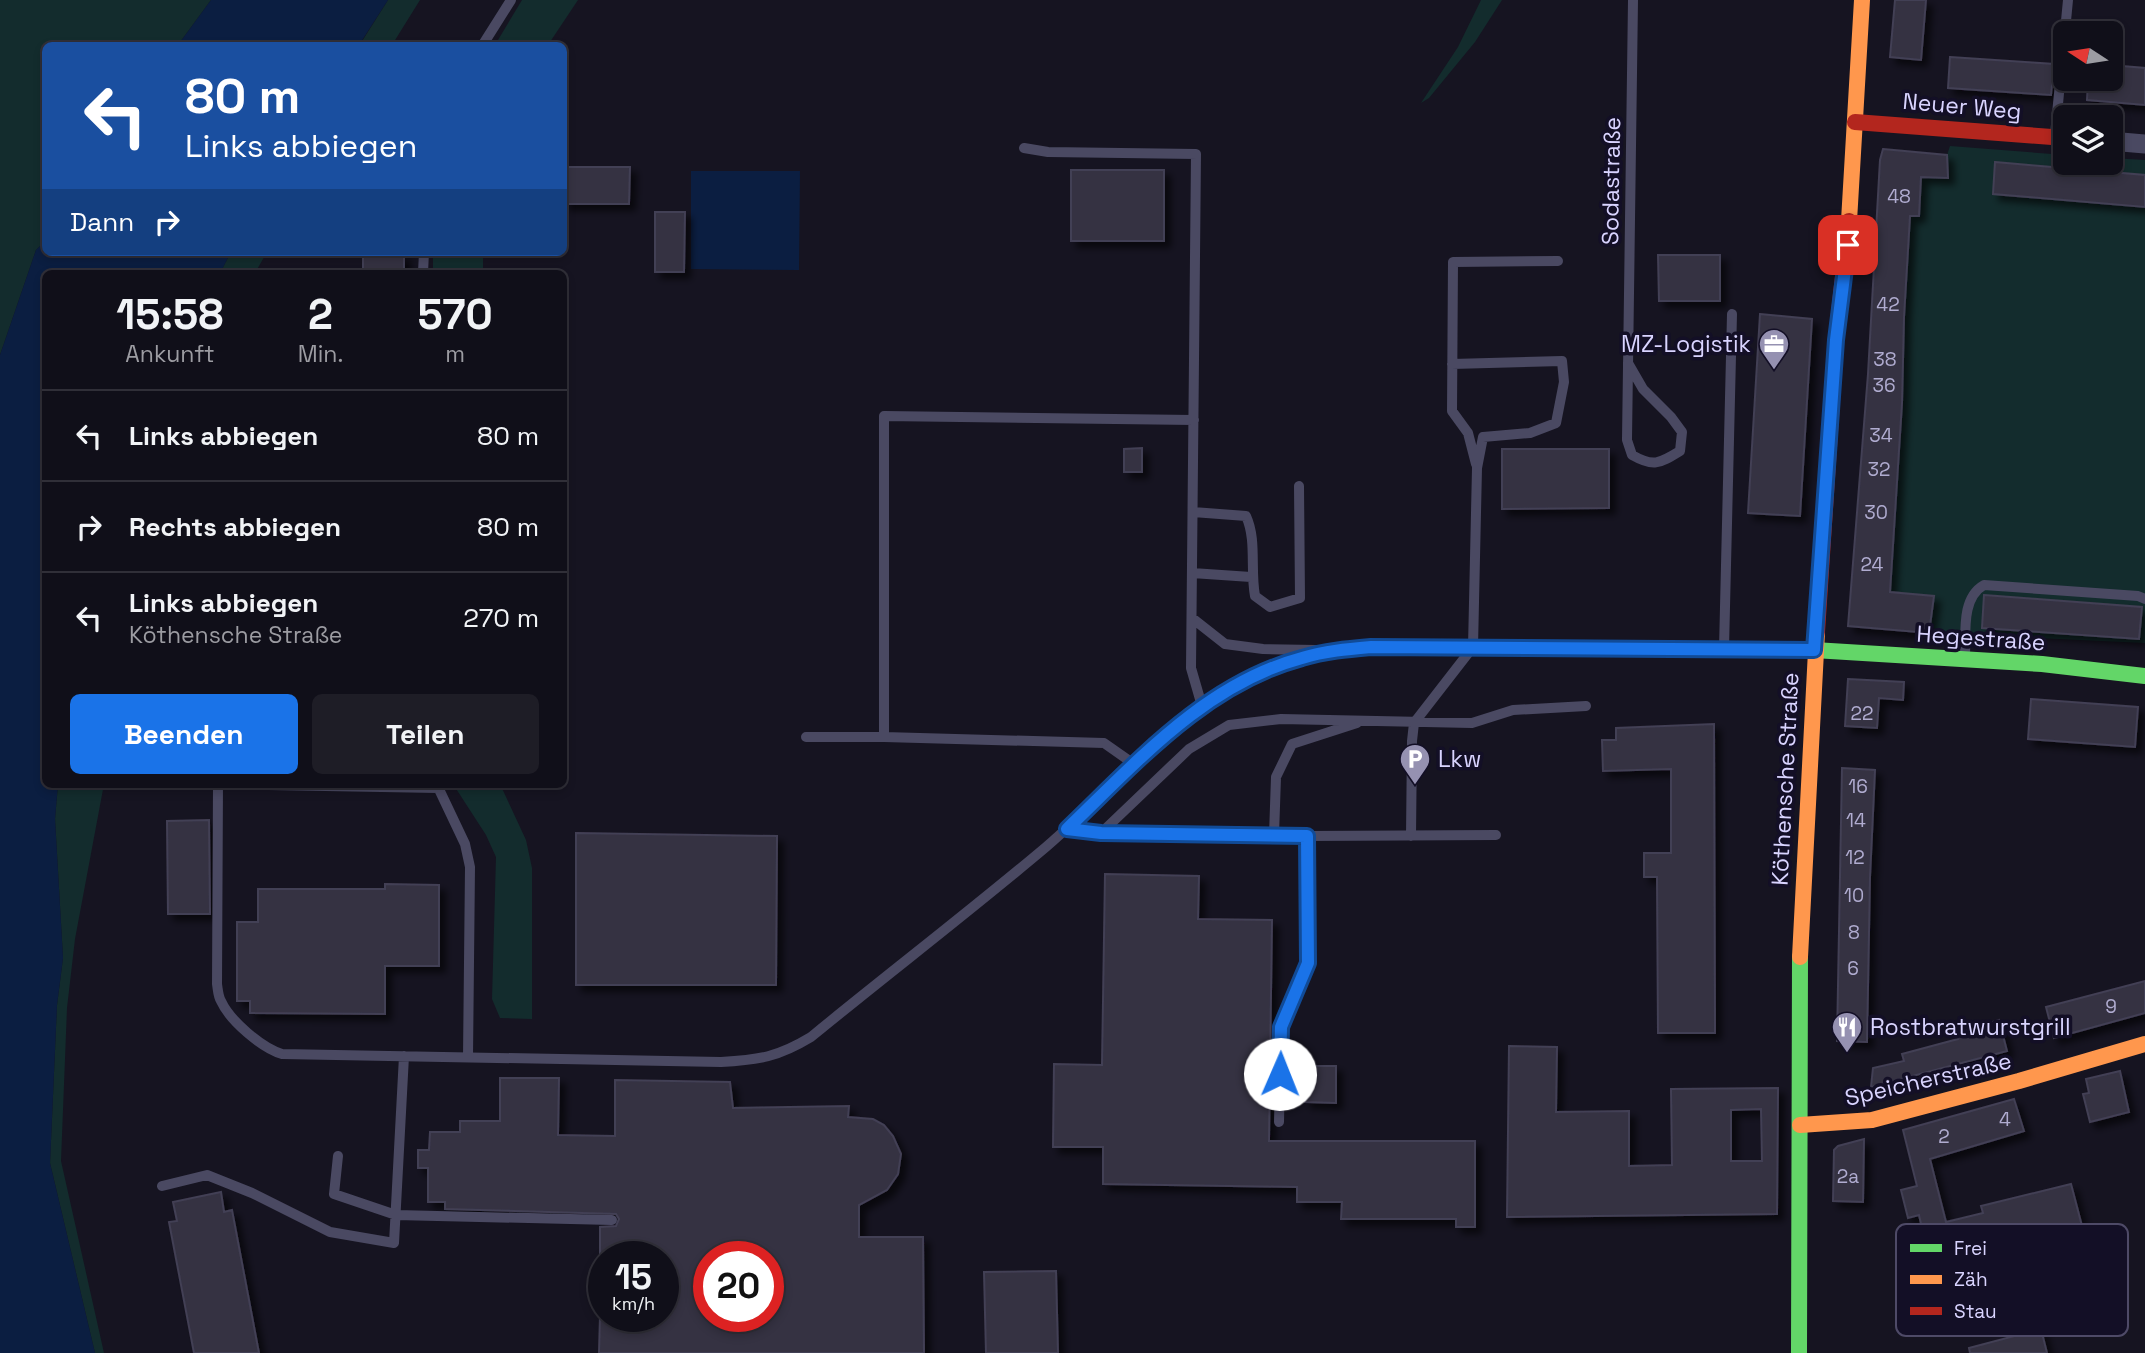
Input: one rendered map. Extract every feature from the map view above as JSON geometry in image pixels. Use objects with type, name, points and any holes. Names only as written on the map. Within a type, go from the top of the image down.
[{"type":"main road","name":"Köthensche Straße","points":[[1800,1353],[1801,928],[1814,650],[1836,340],[1848,245],[1862,0]]},
{"type":"main road","name":"Neuer Weg","points":[[1855,122],[2053,137]]},
{"type":"main road","name":"Hegestraße","points":[[1814,650],[2042,664],[2145,676]]},
{"type":"main road","name":"Speicherstraße","points":[[1800,1125],[1872,1120],[2145,1044]]},
{"type":"street","points":[[2123,142],[2145,144]]},
{"type":"lane","points":[[485,42],[511,0]]},
{"type":"lane","name":"Sodastraße","points":[[1628,363],[1643,389],[1682,432],[1679,451],[1664,461],[1647,464],[1632,455],[1627,440],[1628,363],[1633,0]]},
{"type":"lane","points":[[2062,105],[2068,0]]},
{"type":"lane","points":[[1024,149],[1048,152],[1196,154],[1191,668],[1202,706]]},
{"type":"lane","points":[[1478,468],[1468,433],[1452,411],[1452,262],[1558,261]]},
{"type":"lane","points":[[1724,649],[1732,314]]},
{"type":"lane","points":[[1411,836],[1414,723],[1474,647],[1478,468],[1483,437],[1530,433],[1556,423],[1564,382],[1562,361],[1452,364]]},
{"type":"lane","points":[[884,737],[884,416],[1194,421]]},
{"type":"lane","points":[[1193,512],[1246,516],[1252,529],[1251,576],[1255,596],[1270,607],[1300,598],[1299,486]]},
{"type":"lane","points":[[1192,573],[1251,576]]},
{"type":"lane","points":[[1965,659],[1968,605],[1972,594],[1984,585],[2138,596],[2145,599]]},
{"type":"lane","points":[[1192,618],[1225,644],[1263,649],[1334,651]]},
{"type":"lane","points":[[218,788],[217,984],[220,1000],[261,1043],[282,1054],[721,1062],[760,1059],[789,1051],[811,1037],[1067,829],[1171,728],[1247,679],[1300,658],[1371,647],[1814,650]]},
{"type":"lane","points":[[1101,833],[1189,749],[1229,724],[1281,719],[1472,723],[1513,709],[1586,706]]},
{"type":"lane","points":[[1274,835],[1276,777],[1292,744],[1368,720]]},
{"type":"lane","points":[[806,737],[1104,743],[1134,764]]},
{"type":"lane","points":[[439,788],[466,844],[470,867],[468,1057]]},
{"type":"lane","points":[[1067,829],[1101,833],[1307,836],[1496,835]]},
{"type":"lane","points":[[1279,1122],[1281,1027],[1308,963],[1307,836]]},
{"type":"lane","points":[[162,1186],[207,1175],[330,1232],[394,1243],[404,1056]]},
{"type":"lane","points":[[338,1156],[334,1194],[396,1215],[612,1220]]},
{"type":"green space","points":[[0,0],[211,0],[180,42],[42,42],[42,244],[36,250],[0,355]]},
{"type":"green space","points":[[388,0],[420,0],[394,42],[362,42]]},
{"type":"green space","points":[[522,0],[578,0],[550,42],[497,42]]},
{"type":"green space","points":[[1481,0],[1502,0],[1475,42],[1429,98],[1421,103],[1458,47]]},
{"type":"green space","points":[[1950,146],[2053,154],[2053,175],[2123,175],[2123,159],[2145,160],[2145,643],[1929,633],[1933,596],[1890,592],[1910,216],[1919,216],[1921,177],[1948,178],[1947,155]]},
{"type":"green space","points":[[229,256],[265,256],[257,270],[222,270]]},
{"type":"green space","points":[[433,256],[483,256],[483,270],[433,270]]},
{"type":"green space","points":[[58,788],[103,788],[75,939],[67,1008],[61,1161],[104,1353],[95,1353],[50,1163],[57,1005],[63,958],[55,819]]},
{"type":"green space","points":[[456,788],[502,788],[526,840],[532,868],[532,1019],[500,1018],[492,999],[496,857],[486,835]]},
{"type":"water","points":[[211,0],[388,0],[361,42],[180,42]]},
{"type":"water","points":[[691,171],[800,171],[799,270],[691,269]]},
{"type":"water","points":[[42,244],[42,256],[229,256],[222,270],[42,270],[42,788],[58,788],[55,819],[63,958],[57,1005],[50,1163],[95,1353],[0,1353],[0,355],[36,250]]},
{"type":"building","points":[[1895,0],[1926,0],[1921,60],[1890,57]]},
{"type":"building","points":[[1950,57],[2053,64],[2051,95],[1948,88]]},
{"type":"building","points":[[2123,66],[2145,68],[2145,105],[2087,100],[2087,91],[2123,91]]},
{"type":"building","points":[[1883,149],[1947,155],[1948,178],[1921,177],[1919,216],[1910,216],[1890,592],[1934,596],[1929,633],[1848,626],[1868,374],[1880,160]]},
{"type":"building","points":[[1995,162],[2053,167],[2053,175],[2145,175],[2145,207],[1993,194]]},
{"type":"building","points":[[567,167],[630,167],[629,204],[567,204]]},
{"type":"building","points":[[1071,170],[1164,170],[1164,241],[1071,241]]},
{"type":"building","points":[[655,212],[685,212],[684,272],[655,272]]},
{"type":"building","points":[[1658,255],[1720,255],[1720,301],[1659,301]]},
{"type":"building","points":[[363,256],[404,256],[404,270],[363,270]]},
{"type":"building","points":[[1760,314],[1812,319],[1800,516],[1748,513]]},
{"type":"building","points":[[1142,448],[1142,472],[1124,472],[1124,449]]},
{"type":"building","points":[[1502,449],[1609,449],[1609,508],[1502,509]]},
{"type":"building","points":[[1984,595],[2142,607],[2139,639],[1982,628]]},
{"type":"building","points":[[1848,679],[1904,682],[1903,700],[1879,698],[1877,728],[1845,726]]},
{"type":"building","points":[[2031,699],[2138,707],[2135,747],[2028,739]]},
{"type":"building","points":[[1714,724],[1715,1033],[1658,1033],[1657,877],[1644,877],[1644,853],[1671,853],[1671,769],[1603,771],[1602,740],[1616,740],[1616,728]]},
{"type":"building","points":[[1842,768],[1875,770],[1867,1042],[1837,1041]]},
{"type":"building","points":[[209,820],[210,914],[168,914],[167,821]]},
{"type":"building","points":[[576,833],[777,836],[776,985],[576,985]]},
{"type":"building","points":[[1105,874],[1199,876],[1198,919],[1272,920],[1269,1141],[1475,1141],[1475,1227],[1456,1227],[1456,1219],[1341,1219],[1342,1202],[1297,1202],[1297,1187],[1103,1184],[1103,1147],[1053,1147],[1054,1064],[1102,1065]]},
{"type":"building","points":[[385,884],[439,885],[439,966],[385,966],[385,1014],[250,1013],[250,1001],[237,1001],[237,922],[258,922],[258,889],[385,889]]},
{"type":"building","points":[[2145,981],[2145,1013],[2054,1038],[2046,1007]]},
{"type":"building","points":[[1999,1020],[2007,1051],[1871,1087],[1873,1068],[1904,1061],[1902,1054],[1958,1039],[1956,1033]]},
{"type":"building","points":[[1509,1046],[1557,1047],[1556,1112],[1629,1111],[1629,1166],[1672,1165],[1671,1089],[1778,1088],[1777,1214],[1507,1217]],"holes":[[[1761,1109],[1762,1161],[1731,1161],[1731,1110]]]},
{"type":"building","points":[[1305,1066],[1336,1066],[1336,1103],[1305,1102]]},
{"type":"building","points":[[2120,1071],[2129,1112],[2090,1122],[2083,1094],[2089,1093],[2086,1079]]},
{"type":"building","points":[[500,1078],[559,1078],[558,1135],[615,1136],[615,1080],[730,1082],[733,1108],[849,1106],[848,1117],[873,1119],[884,1125],[893,1136],[901,1154],[898,1174],[887,1190],[859,1205],[859,1237],[923,1237],[924,1353],[599,1353],[600,1332],[679,1332],[679,1241],[600,1241],[600,1227],[616,1226],[619,1219],[616,1214],[445,1209],[445,1202],[428,1202],[428,1168],[418,1168],[418,1150],[429,1150],[430,1132],[460,1132],[460,1121],[500,1121]]},
{"type":"building","points":[[2014,1099],[2024,1131],[1930,1159],[1946,1222],[1983,1213],[1981,1206],[2071,1184],[2081,1224],[1921,1224],[1919,1215],[1908,1218],[1901,1190],[1917,1186],[1903,1130]]},
{"type":"building","points":[[1864,1139],[1863,1202],[1833,1201],[1834,1150],[1838,1146]]},
{"type":"building","points":[[221,1192],[224,1212],[232,1210],[259,1353],[194,1353],[169,1222],[177,1221],[173,1202]]},
{"type":"building","points":[[1056,1271],[1058,1353],[986,1353],[984,1272]]},
{"type":"building","points":[[2014,1336],[2043,1336],[2047,1353],[1970,1353],[1969,1348]]},
{"type":"traffic: fast","points":[[1814,650],[2042,664],[2145,676]]},
{"type":"traffic: fast","points":[[1799,1353],[1800,957]]},
{"type":"traffic: slow","points":[[1849,221],[1862,0]]},
{"type":"traffic: slow","points":[[1800,957],[1817,632]]},
{"type":"traffic: slow","points":[[1800,1125],[1872,1120],[2145,1044]]},
{"type":"traffic: jam","points":[[1855,122],[2053,137]]},
{"type":"traffic: jam","points":[[1817,632],[1836,340],[1849,221]]},
{"type":"place","name":"MZ-Logistik","points":[[1774,371]]},
{"type":"place","name":"Lkw","points":[[1415,786]]},
{"type":"place","name":"Rostbratwurstgrill","points":[[1847,1054]]},
{"type":"route","points":[[1280,1074],[1281,1027],[1308,963],[1307,836],[1101,833],[1067,829],[1171,728],[1247,679],[1300,658],[1371,647],[1814,650],[1836,340],[1848,245]]}]
